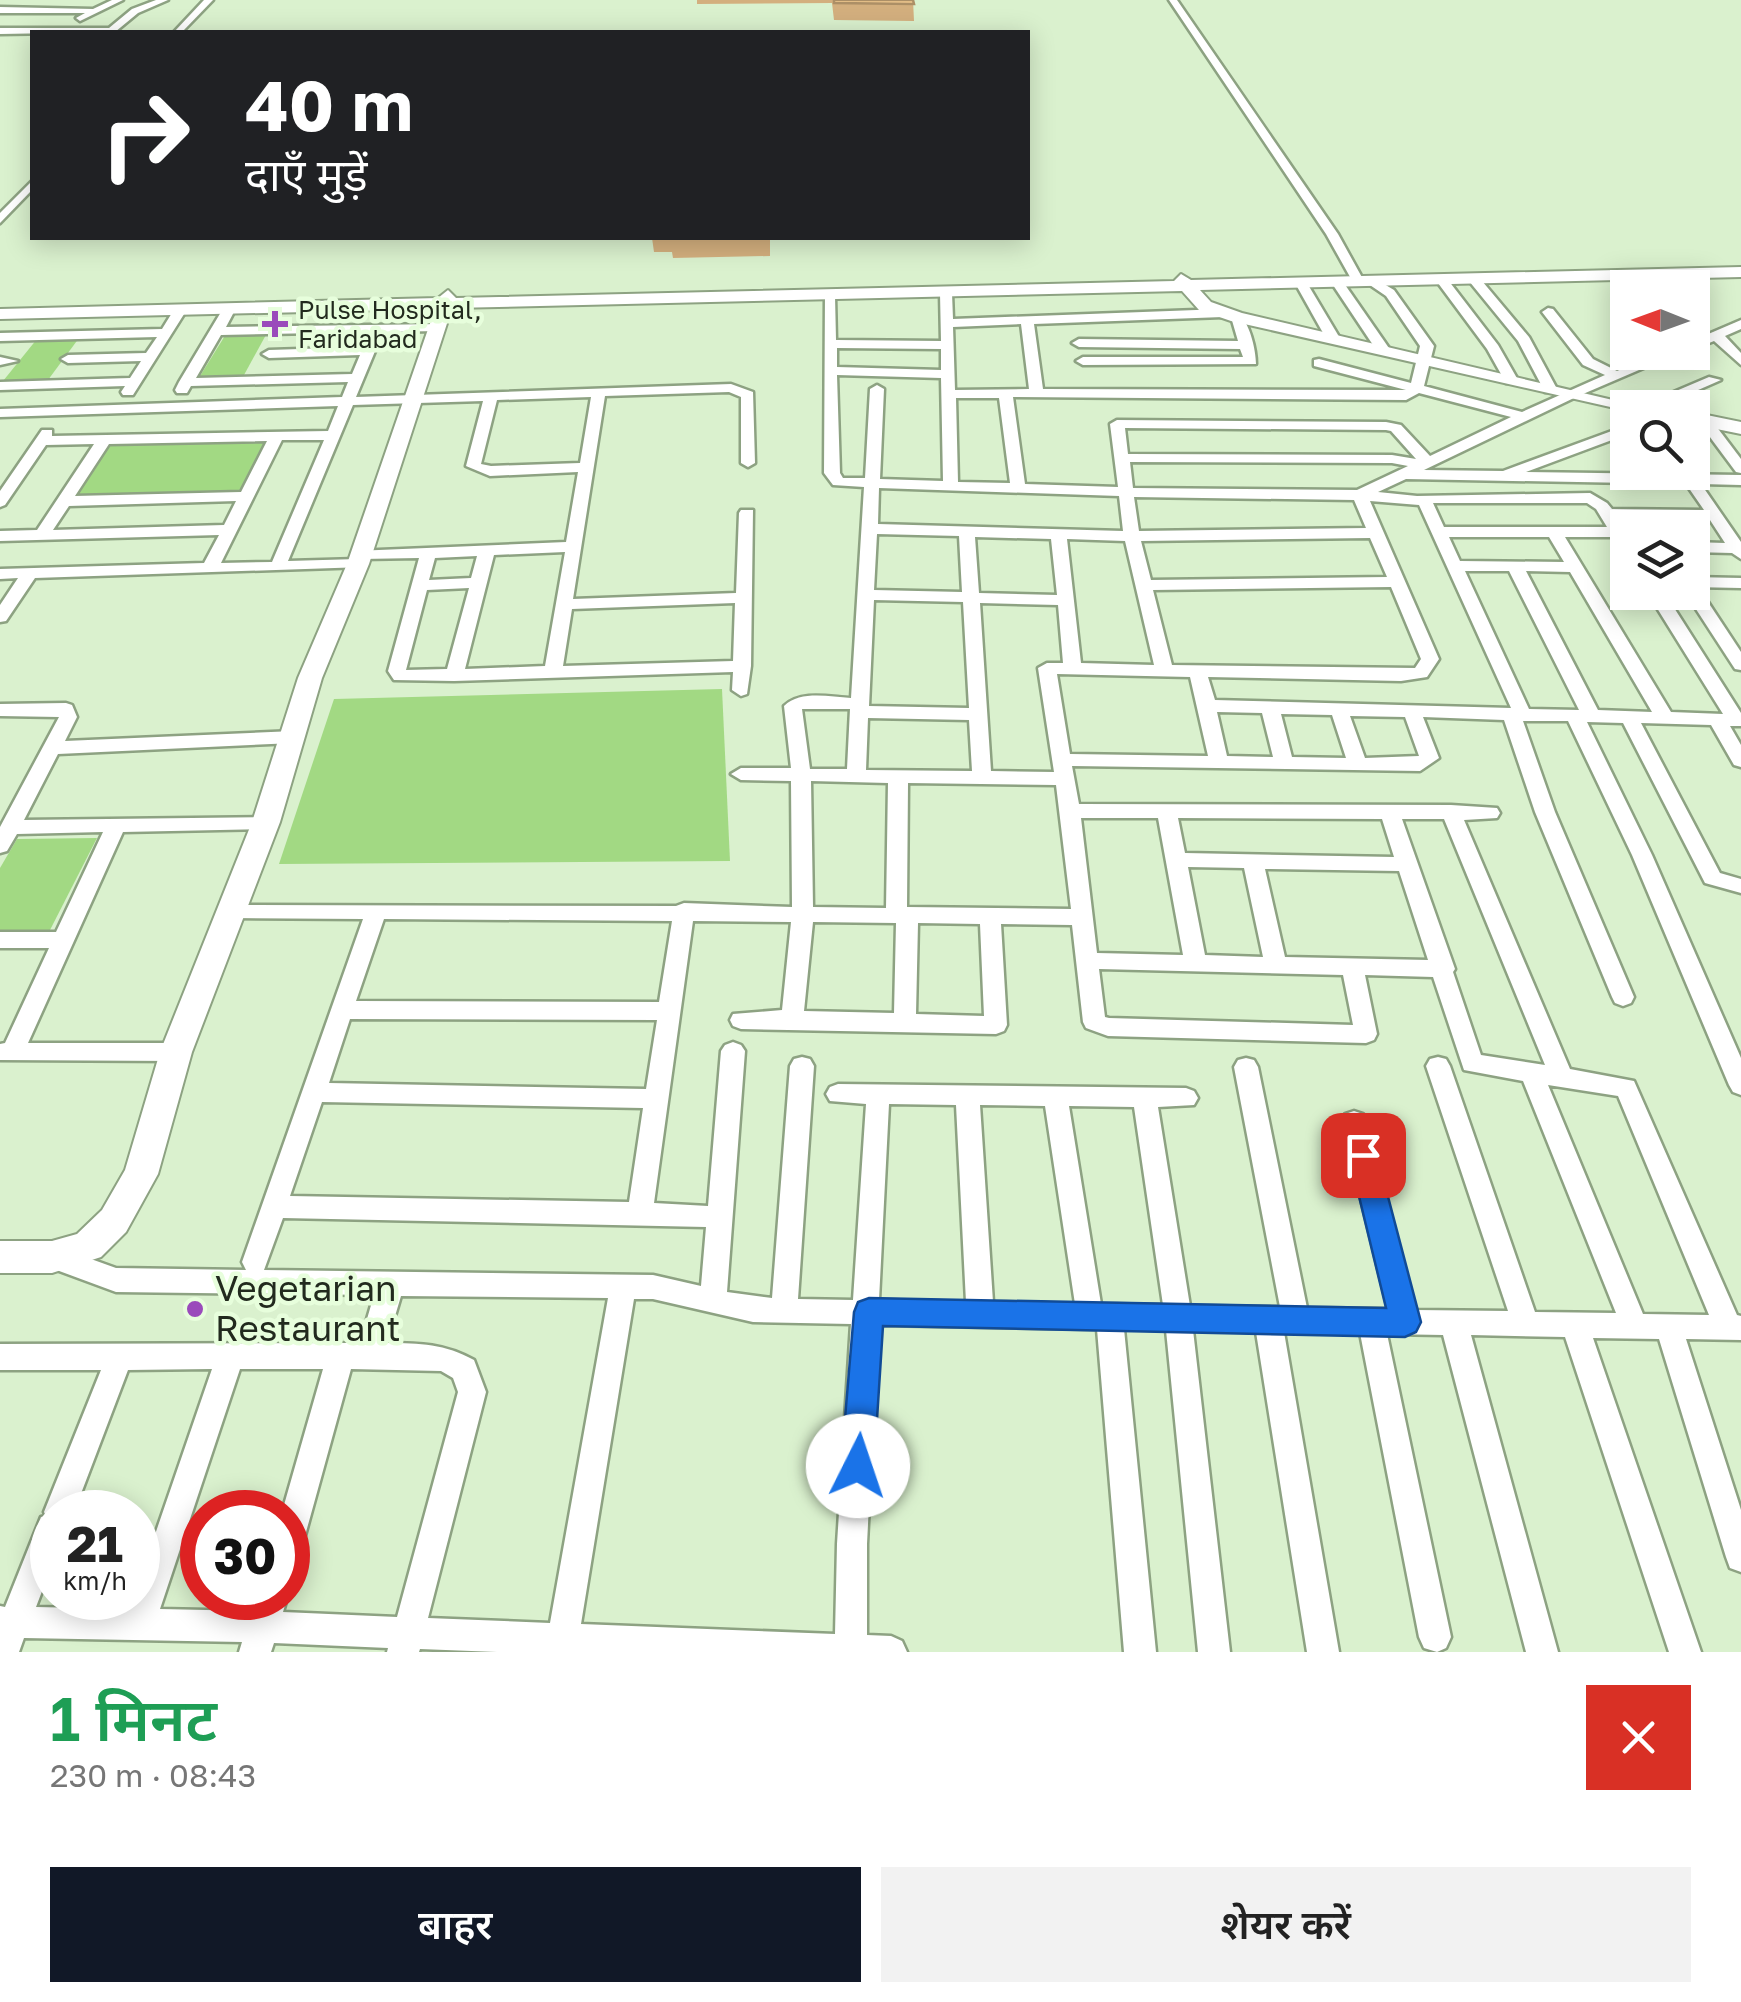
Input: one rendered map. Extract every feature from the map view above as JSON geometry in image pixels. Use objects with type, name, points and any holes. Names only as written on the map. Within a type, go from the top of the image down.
[{"type":"street","points":[[74,0],[106,4]]},
{"type":"street","points":[[64,30],[90,10],[119,0]]},
{"type":"street","points":[[112,30],[135,10],[164,0]]},
{"type":"street","points":[[1172,0],[1306,195],[1355,280],[1384,351]]},
{"type":"street","points":[[186,3],[206,3]]},
{"type":"street","points":[[180,30],[206,3]]},
{"type":"street","points":[[0,10],[90,10]]},
{"type":"street","points":[[0,19],[78,19]]},
{"type":"street","points":[[0,31],[30,31]]},
{"type":"street","points":[[0,44],[21,31]]},
{"type":"street","points":[[0,220],[30,186]]},
{"type":"street","points":[[0,314],[444,309],[1183,283],[1741,269]]},
{"type":"street","points":[[0,306],[444,309],[1183,283],[1741,269]]},
{"type":"street","points":[[1473,278],[1524,340],[1550,389]]},
{"type":"street","points":[[1441,279],[1492,348],[1510,380]]},
{"type":"street","points":[[950,394],[1406,396],[1416,389],[1427,346],[1390,293],[1355,280]]},
{"type":"street","points":[[1183,283],[1206,306],[1230,315],[1610,402]]},
{"type":"street","points":[[1301,283],[1327,338],[1319,364],[1327,395]]},
{"type":"street","points":[[946,293],[951,487]]},
{"type":"street","points":[[829,296],[833,478],[846,484],[1360,494],[1423,502]]},
{"type":"street","points":[[216,331],[378,328],[444,309]]},
{"type":"street","points":[[0,1257],[52,1257],[88,1246],[114,1221],[141,1174],[176,1052],[266,822],[310,678],[359,559],[444,309]]},
{"type":"street","points":[[170,409],[228,310]]},
{"type":"street","points":[[116,410],[180,311]]},
{"type":"street","points":[[1548,312],[1581,355],[1616,376]]},
{"type":"street","points":[[947,323],[1230,315]]},
{"type":"street","points":[[1083,361],[1246,362],[1252,358],[1248,344],[1230,315]]},
{"type":"street","points":[[1074,320],[1090,392]]},
{"type":"street","points":[[1027,322],[1037,393]]},
{"type":"street","points":[[1710,339],[1741,324]]},
{"type":"street","points":[[278,566],[378,328]]},
{"type":"street","points":[[0,337],[166,333]]},
{"type":"street","points":[[1717,336],[1741,361]]},
{"type":"street","points":[[1079,343],[1248,344]]},
{"type":"street","points":[[830,344],[948,345]]},
{"type":"street","points":[[269,354],[368,351]]},
{"type":"street","points":[[68,359],[151,356]]},
{"type":"street","points":[[1319,364],[1522,416]]},
{"type":"street","points":[[1360,494],[1421,462],[1631,370]]},
{"type":"street","points":[[830,371],[950,374]]},
{"type":"street","points":[[186,382],[356,378]]},
{"type":"street","points":[[1688,390],[1714,380]]},
{"type":"street","points":[[0,386],[134,382]]},
{"type":"street","points":[[856,776],[877,389]]},
{"type":"street","points":[[0,414],[743,390],[748,395],[748,462]]},
{"type":"street","points":[[554,672],[599,392]]},
{"type":"street","points":[[1006,393],[1018,490]]},
{"type":"street","points":[[492,396],[473,466],[490,471],[587,468]]},
{"type":"street","points":[[189,438],[205,408]]},
{"type":"street","points":[[0,502],[62,412]]},
{"type":"street","points":[[1164,668],[1147,585],[1132,536],[1114,426],[1122,422],[1392,426],[1421,462]]},
{"type":"street","points":[[1710,422],[1741,428]]},
{"type":"street","points":[[1710,433],[1741,469]]},
{"type":"street","points":[[1498,477],[1610,435]]},
{"type":"street","points":[[210,568],[276,436]]},
{"type":"street","points":[[42,441],[333,436]]},
{"type":"street","points":[[42,535],[105,440]]},
{"type":"street","points":[[1120,458],[1421,462]]},
{"type":"street","points":[[1400,474],[1610,477]]},
{"type":"street","points":[[1710,478],[1741,480]]},
{"type":"street","points":[[1691,490],[1739,551]]},
{"type":"street","points":[[1352,966],[1366,1034],[1108,1027],[1094,1022],[1070,812],[1045,674],[1047,668],[1072,665],[1401,676],[1421,673],[1430,660],[1360,494]]},
{"type":"street","points":[[65,500],[247,496]]},
{"type":"street","points":[[1423,502],[1429,496],[1581,498],[1596,501],[1610,521]]},
{"type":"street","points":[[1423,502],[1518,715],[1545,812],[1623,998]]},
{"type":"street","points":[[742,690],[747,513]]},
{"type":"street","points":[[1606,514],[1714,515]]},
{"type":"street","points":[[870,528],[1132,536],[1375,533]]},
{"type":"street","points":[[0,536],[230,530]]},
{"type":"street","points":[[967,532],[982,778]]},
{"type":"street","points":[[1437,532],[1556,533],[1610,542]]},
{"type":"street","points":[[1556,533],[1665,718]]},
{"type":"street","points":[[51,572],[76,534]]},
{"type":"street","points":[[1058,535],[1072,665]]},
{"type":"street","points":[[0,574],[278,566],[428,553],[574,547]]},
{"type":"street","points":[[1710,549],[1739,551]]},
{"type":"street","points":[[454,676],[488,550]]},
{"type":"street","points":[[428,553],[397,671],[409,678],[742,666]]},
{"type":"street","points":[[1453,566],[1576,566]]},
{"type":"street","points":[[1515,566],[1741,1086]]},
{"type":"street","points":[[0,616],[30,573]]},
{"type":"street","points":[[1147,585],[1396,582]]},
{"type":"street","points":[[1710,582],[1741,583]]},
{"type":"street","points":[[420,585],[478,584]]},
{"type":"street","points":[[866,595],[1067,600]]},
{"type":"street","points":[[564,604],[744,598]]},
{"type":"street","points":[[1666,610],[1731,720],[1741,761]]},
{"type":"street","points":[[1705,610],[1741,665]]},
{"type":"street","points":[[1198,669],[1219,762]]},
{"type":"street","points":[[792,1019],[803,914],[802,776],[792,710],[796,702],[978,714]]},
{"type":"street","points":[[1206,706],[1731,720]]},
{"type":"street","points":[[1270,708],[1284,763]]},
{"type":"street","points":[[0,710],[66,709],[68,717],[5,837]]},
{"type":"street","points":[[1339,710],[1358,764]]},
{"type":"street","points":[[742,774],[982,778],[1219,762],[1427,762],[1412,712]]},
{"type":"street","points":[[1629,717],[1712,878],[1741,886]]},
{"type":"street","points":[[51,748],[294,737]]},
{"type":"street","points":[[898,777],[906,1022]]},
{"type":"street","points":[[1070,812],[1490,813]]},
{"type":"street","points":[[1167,812],[1195,963]]},
{"type":"street","points":[[52,1257],[116,1280],[623,1286],[675,1290],[753,1310],[1734,1328],[1632,1095],[1616,1084],[1533,1076],[1472,1063],[1390,812]]},
{"type":"street","points":[[1452,812],[1562,1078]]},
{"type":"street","points":[[5,837],[116,825],[266,822]]},
{"type":"street","points":[[116,825],[6,1052],[176,1052]]},
{"type":"street","points":[[1176,860],[1408,864]]},
{"type":"street","points":[[1253,861],[1276,965]]},
{"type":"street","points":[[233,910],[1082,917]]},
{"type":"street","points":[[640,1213],[684,911]]},
{"type":"street","points":[[255,1262],[376,912]]},
{"type":"street","points":[[740,1020],[996,1025],[990,916]]},
{"type":"street","points":[[0,940],[63,940]]},
{"type":"street","points":[[1088,961],[1444,969]]},
{"type":"street","points":[[342,1010],[670,1011]]},
{"type":"street","points":[[713,1300],[733,1051]]},
{"type":"street","points":[[784,1311],[802,1066]]},
{"type":"street","points":[[1246,1066],[1323,1652]]},
{"type":"street","points":[[1438,1066],[1526,1325]]},
{"type":"street","points":[[1533,1076],[1635,1328]]},
{"type":"street","points":[[314,1092],[656,1099]]},
{"type":"street","points":[[838,1094],[1186,1098]]},
{"type":"street","points":[[850,1651],[852,1544],[869,1312],[878,1096]]},
{"type":"street","points":[[968,1098],[980,1316]]},
{"type":"street","points":[[1056,1098],[1100,1316],[1140,1652]]},
{"type":"street","points":[[1145,1098],[1178,1318],[1214,1652]]},
{"type":"street","points":[[1354,1121],[1405,1322]]},
{"type":"street","points":[[275,1207],[705,1216]]},
{"type":"street","points":[[307,1490],[356,1356],[391,1284]]},
{"type":"street","points":[[563,1640],[623,1286]]},
{"type":"street","points":[[1370,1322],[1435,1637]]},
{"type":"street","points":[[1454,1324],[1542,1652]]},
{"type":"street","points":[[1574,1326],[1684,1652]]},
{"type":"street","points":[[1669,1328],[1741,1556]]},
{"type":"street","points":[[0,1357],[444,1358],[464,1369],[472,1392],[405,1643]]},
{"type":"street","points":[[67,1490],[119,1358]]},
{"type":"street","points":[[139,1625],[230,1358]]},
{"type":"street","points":[[30,1578],[6,1632],[139,1625],[263,1625],[405,1643],[530,1646],[563,1640],[655,1648],[891,1652]]},
{"type":"green space","points":[[267,333],[244,375],[200,376],[226,334]]},
{"type":"green space","points":[[79,338],[48,380],[3,381],[37,339]]},
{"type":"green space","points":[[266,439],[239,493],[75,496],[110,442]]},
{"type":"green space","points":[[722,689],[730,861],[279,864],[334,699]]},
{"type":"green space","points":[[97,838],[50,930],[0,931],[0,868],[17,839]]},
{"type":"building","points":[[913,0],[914,4],[834,3]]},
{"type":"place","name":"Pulse Hospital, Faridabad","points":[[275,324]]},
{"type":"place","name":"Vegetarian Restaurant","points":[[195,1309]]},
{"type":"route","points":[[858,1466],[869,1312],[1405,1322],[1363,1155]]}]
